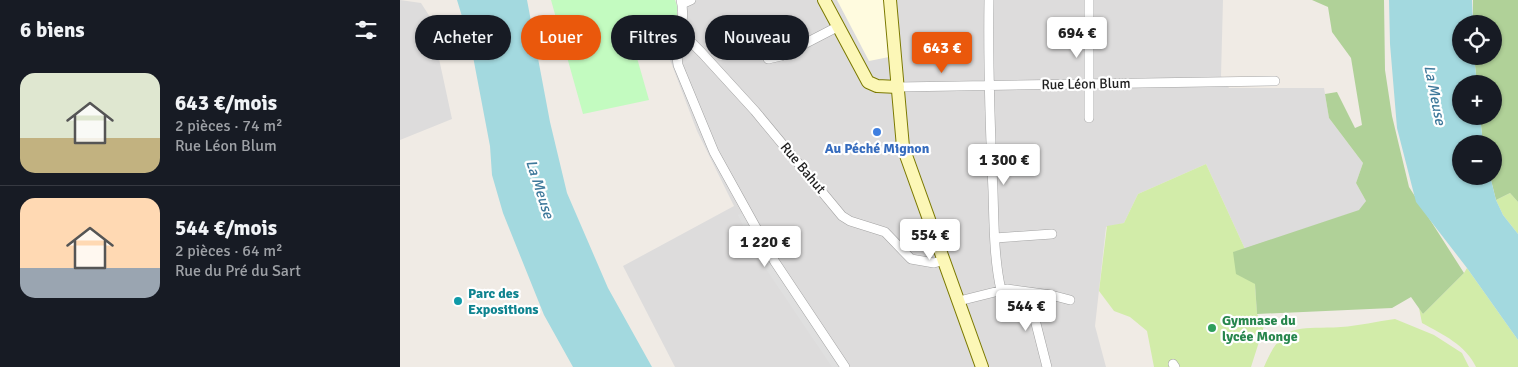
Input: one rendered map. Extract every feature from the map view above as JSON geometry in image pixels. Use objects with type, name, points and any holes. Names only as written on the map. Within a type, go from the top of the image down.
[{"type":"main road","points":[[824,0],[868,82],[877,86],[898,87]]},
{"type":"main road","points":[[890,0],[903,147],[982,367]]},
{"type":"street","points":[[682,15],[681,2],[691,0]]},
{"type":"street","points":[[989,0],[988,85],[995,238],[998,279],[1001,290]]},
{"type":"street","points":[[1089,0],[1089,118]]},
{"type":"street","points":[[809,42],[839,26]]},
{"type":"street","name":"Rue Bahut","points":[[695,46],[755,110],[842,216],[850,221],[885,232],[911,259],[934,263],[944,260]]},
{"type":"street","points":[[677,60],[714,152],[775,262],[845,367]]},
{"type":"street","name":"Rue Léon Blum","points":[[898,87],[1090,85],[1275,80]]},
{"type":"street","points":[[995,238],[1052,234]]},
{"type":"street","points":[[959,301],[1007,289],[1052,295],[1070,300]]},
{"type":"street","points":[[1028,292],[1047,367]]},
{"type":"shaded area","points":[[400,0],[421,3],[429,15],[415,15],[415,60],[439,60],[452,119],[400,140]]},
{"type":"shaded area","points":[[678,0],[1223,0],[1221,76],[1229,88],[1324,88],[1329,118],[1363,163],[1356,183],[1366,201],[1360,210],[1245,249],[1206,164],[1138,194],[1124,223],[1106,227],[1095,326],[1106,367],[675,367],[623,266],[734,206],[697,131],[670,60],[695,60],[695,15],[678,15]]},
{"type":"shaded area","points":[[837,0],[884,0],[889,57],[869,61]]},
{"type":"shaded area","points":[[745,212],[845,367],[832,367],[762,263],[738,215]]},
{"type":"green space","points":[[551,0],[675,0],[677,15],[611,15],[611,60],[638,60],[649,100],[583,114],[568,60],[601,60],[601,15],[555,15]]},
{"type":"green space","points":[[1312,0],[1384,0],[1385,70],[1392,116],[1409,187],[1464,273],[1423,314],[1411,297],[1392,308],[1257,314],[1255,284],[1236,274],[1233,252],[1359,210],[1366,201],[1356,183],[1363,163],[1329,118],[1325,94],[1337,92],[1355,128],[1362,125],[1351,58],[1332,32],[1328,7]]},
{"type":"green space","points":[[1473,0],[1518,0],[1518,202],[1510,193],[1496,200],[1492,185],[1502,185],[1502,135],[1482,135],[1481,125],[1502,125],[1502,75],[1476,75],[1475,65],[1502,65],[1502,15],[1473,15]]},
{"type":"green space","points":[[1206,164],[1245,249],[1234,252],[1255,284],[1257,314],[1264,326],[1251,367],[1154,367],[1147,331],[1130,317],[1114,311],[1099,291],[1107,226],[1124,223],[1138,194]]},
{"type":"green space","points":[[1510,193],[1518,202],[1518,234],[1503,215],[1496,200]]},
{"type":"green space","points":[[1467,268],[1518,340],[1518,367],[1476,367],[1472,359],[1460,346],[1422,323],[1419,308],[1423,314]]},
{"type":"green space","points":[[1395,319],[1434,335],[1462,353],[1469,367],[1264,367],[1278,341],[1294,330],[1348,326]]},
{"type":"water","name":"La Meuse","points":[[457,0],[527,0],[530,15],[521,15],[521,60],[538,60],[550,122],[567,193],[608,288],[652,367],[573,367],[544,315],[503,213],[492,175],[490,146],[474,60],[511,60],[511,15],[462,15]]},
{"type":"water","name":"La Meuse","points":[[1389,0],[1472,0],[1473,15],[1452,15],[1452,65],[1475,65],[1476,75],[1452,75],[1452,125],[1481,125],[1482,135],[1452,135],[1452,185],[1492,185],[1496,200],[1503,215],[1518,234],[1518,340],[1467,268],[1416,202],[1397,128],[1390,44]]},
{"type":"place","name":"Au Péché Mignon","points":[[877,132]]},
{"type":"place","name":"Parc des Expositions","points":[[458,301]]},
{"type":"place","name":"Gymnase du lycée Monge","points":[[1212,328]]}]
